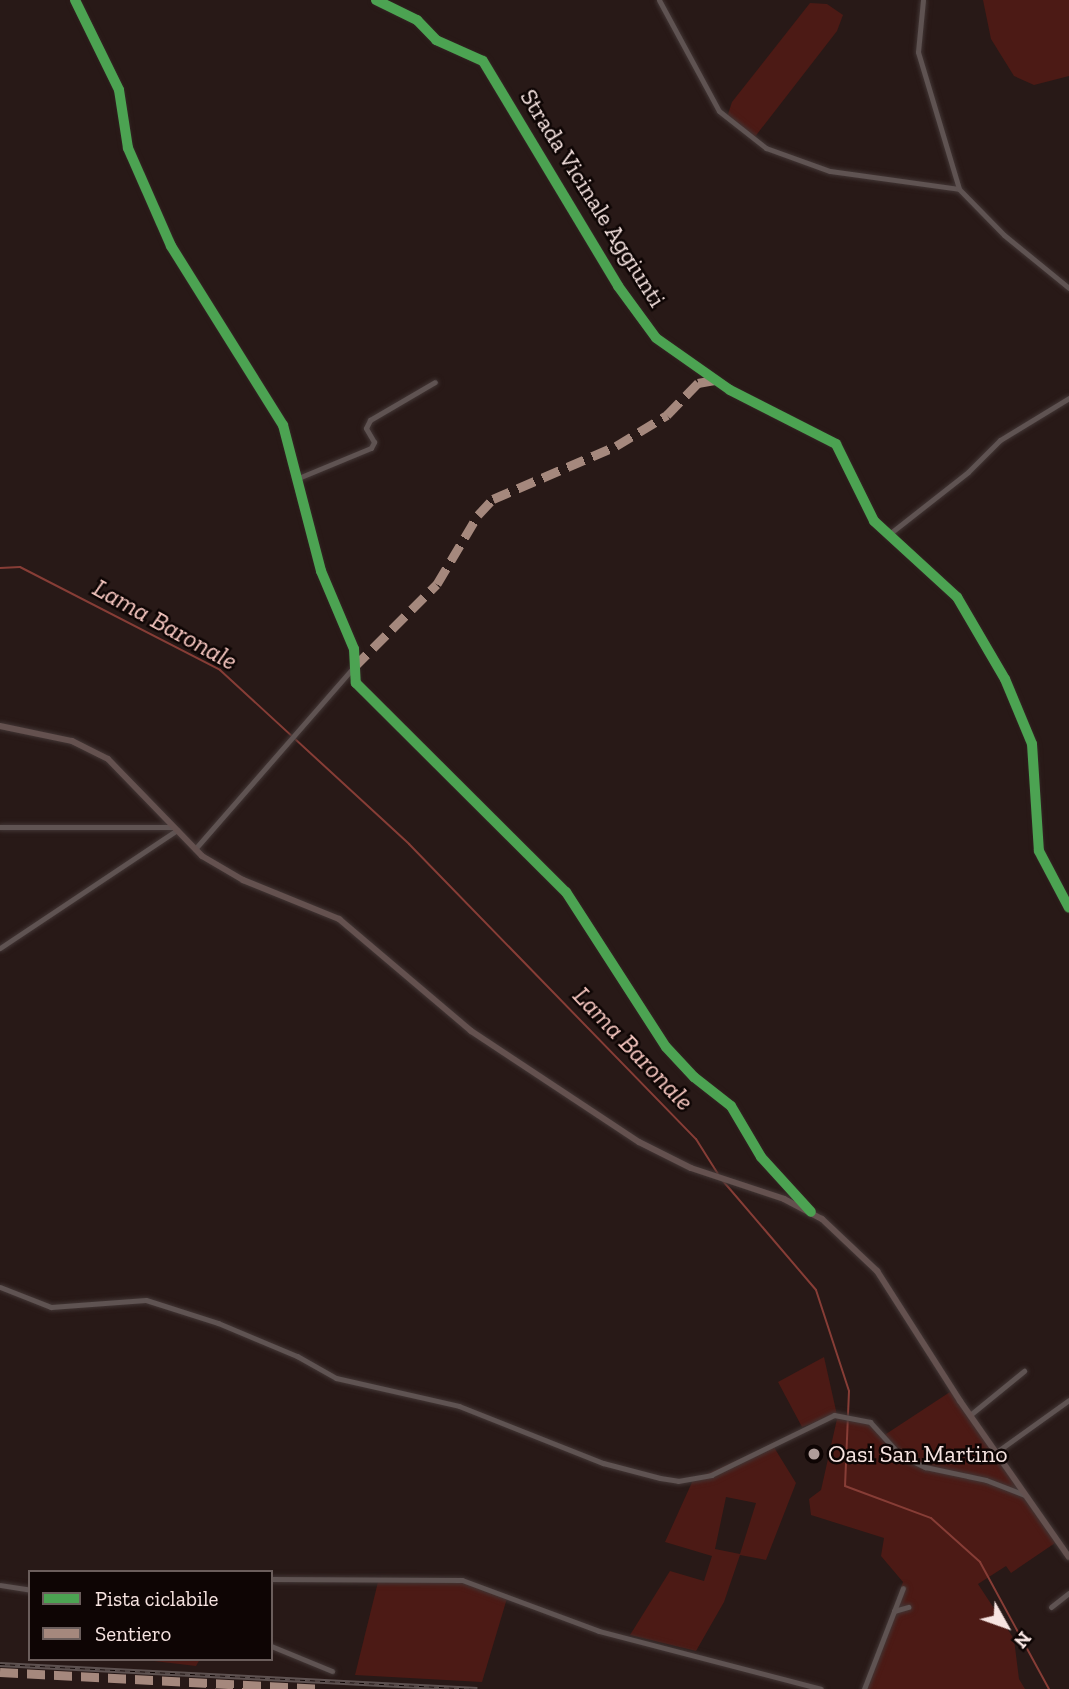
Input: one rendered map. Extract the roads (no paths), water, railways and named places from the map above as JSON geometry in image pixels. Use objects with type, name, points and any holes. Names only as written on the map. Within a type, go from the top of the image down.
[{"type":"main road","points":[[0,726],[72,741],[98,752],[131,778],[195,849],[222,870],[339,919],[471,1031],[639,1142],[724,1180],[811,1212],[831,1226],[877,1271],[970,1415],[1069,1556]]},
{"type":"street","points":[[75,0],[119,90],[128,148],[157,218],[188,278],[279,416],[321,571],[354,649],[354,667],[359,687],[566,892],[666,1046],[694,1077],[731,1106],[761,1157],[811,1212]]},
{"type":"street","name":"Strada Vicinale Aggiunti","points":[[376,0],[417,20],[436,40],[484,61],[618,286],[656,338],[730,390],[835,444],[863,504],[888,535],[957,597],[1005,679],[1034,750],[1039,851],[1069,908]]},
{"type":"street","points":[[659,0],[719,111],[766,148],[831,171],[959,189]]},
{"type":"street","points":[[923,0],[918,52],[959,189],[996,228],[1069,288]]},
{"type":"street","points":[[296,479],[371,448],[374,442],[366,428],[370,420],[435,382]]},
{"type":"street","points":[[888,535],[968,472],[1000,440],[1069,398]]},
{"type":"street","points":[[195,849],[354,667]]},
{"type":"street","points":[[0,827],[176,828]]},
{"type":"street","points":[[0,948],[176,828]]},
{"type":"street","points":[[0,1287],[51,1307],[146,1300],[225,1326],[336,1378],[459,1406],[603,1463],[660,1478],[678,1481],[711,1475],[834,1415],[870,1422],[900,1455],[925,1467],[986,1480],[1025,1494]]},
{"type":"street","points":[[970,1415],[1024,1371]]},
{"type":"street","points":[[995,1452],[1069,1400]]},
{"type":"street","points":[[273,1579],[462,1580],[599,1631],[821,1689]]},
{"type":"street","points":[[0,1585],[28,1590]]},
{"type":"street","points":[[864,1689],[903,1588]]},
{"type":"street","points":[[1051,1606],[1069,1593]]},
{"type":"street","points":[[894,1611],[908,1607]]},
{"type":"street","points":[[273,1647],[332,1671]]},
{"type":"waterway","name":"Lama Baronale","points":[[0,568],[20,567],[220,670],[409,844],[696,1139],[718,1174]]},
{"type":"waterway","name":"Lama Baronale","points":[[723,1181],[816,1290],[849,1391],[845,1486],[931,1518],[980,1562],[1049,1689]]},
{"type":"railway","points":[[0,1664],[477,1689]]},
{"type":"place","name":"Oasi San Martino","points":[[814,1454]]}]
